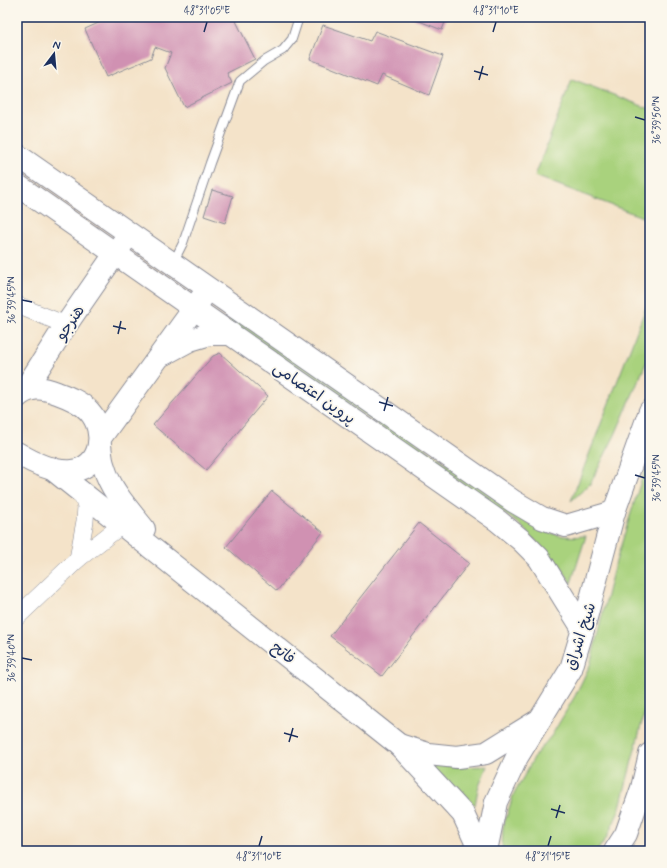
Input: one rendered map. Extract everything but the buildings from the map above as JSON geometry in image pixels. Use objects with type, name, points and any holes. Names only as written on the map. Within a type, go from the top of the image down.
[{"type":"main road","name":"پروین اعتصامی","points":[[17,155],[512,500],[542,518],[566,526],[614,512]]},
{"type":"main road","name":"پروین اعتصامی","points":[[17,185],[498,521],[521,540],[538,558],[583,629]]},
{"type":"main road","name":"هنرجو","points":[[20,394],[130,233]]},
{"type":"main road","points":[[18,455],[51,468],[64,471],[73,471],[82,468],[91,462],[100,441],[208,288]]},
{"type":"main road","points":[[159,357],[190,340],[210,334],[231,334]]},
{"type":"main road","points":[[20,394],[38,388],[69,397],[89,411],[98,427],[103,466],[111,485],[121,501],[168,560]]},
{"type":"main road","name":"شیخ اشراق","points":[[486,851],[496,802],[516,758],[571,669],[614,512],[650,411]]},
{"type":"main road","points":[[51,468],[168,560]]},
{"type":"main road","name":"فاتح","points":[[168,560],[399,744]]},
{"type":"main road","points":[[399,744],[428,754],[457,758],[486,753],[539,720]]},
{"type":"main road","points":[[399,744],[463,814],[480,851]]},
{"type":"main road","points":[[615,851],[626,834],[642,788],[650,754]]},
{"type":"street","points":[[17,305],[66,325]]},
{"type":"street","points":[[78,559],[85,521],[86,506],[81,491]]},
{"type":"street","points":[[17,617],[78,559],[123,524]]},
{"type":"lane","points":[[173,264],[183,243],[240,81],[264,61],[283,50],[292,39],[299,17]]},
{"type":"green space","points":[[572,79],[650,109],[650,220],[535,176]]},
{"type":"green space","points":[[650,297],[650,354],[615,435],[590,484],[571,501]]},
{"type":"green space","points":[[236,313],[532,525],[558,535],[571,537],[586,536],[571,583],[560,565],[518,523],[229,321]]},
{"type":"green space","points":[[650,458],[650,691],[619,811],[607,837],[597,851],[502,851],[503,827],[513,796],[536,754],[552,735],[575,696],[590,665],[613,571],[640,484]]},
{"type":"green space","points":[[419,760],[458,767],[487,766],[478,789],[475,805]]}]
